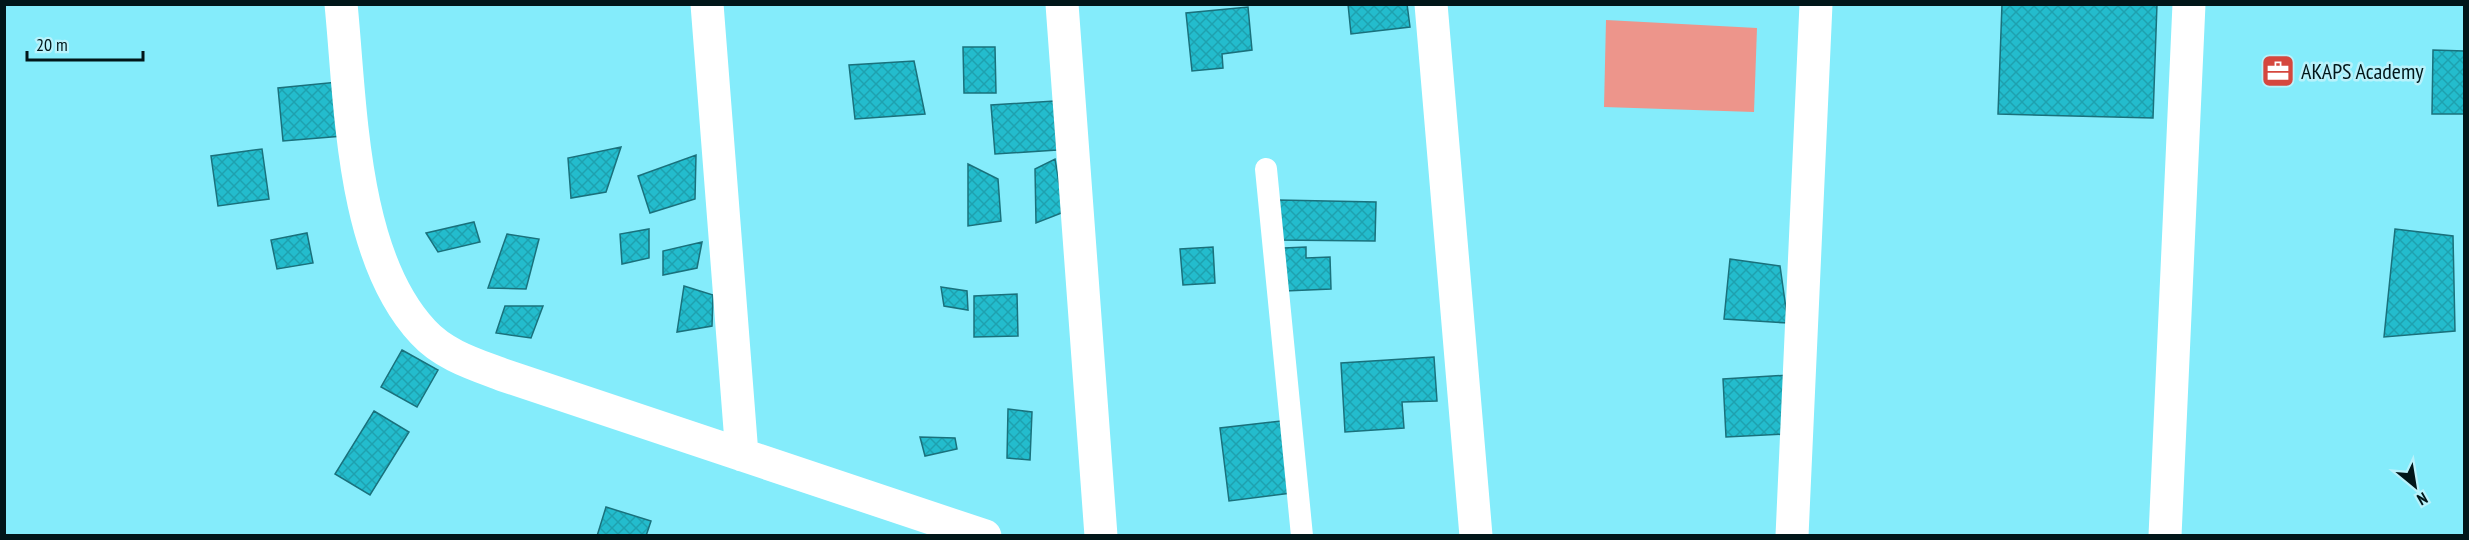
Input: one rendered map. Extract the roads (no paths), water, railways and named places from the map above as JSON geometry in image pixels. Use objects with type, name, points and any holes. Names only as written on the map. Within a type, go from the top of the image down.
[{"type":"street","points":[[341,4],[356,162],[367,217],[383,265],[402,304],[423,333],[453,356],[985,536]]},
{"type":"street","points":[[707,4],[742,455]]},
{"type":"street","points":[[1062,4],[1101,536]]},
{"type":"street","points":[[1431,4],[1476,536]]},
{"type":"street","points":[[1792,536],[1816,4]]},
{"type":"street","points":[[2165,536],[2188,4]]},
{"type":"lane","points":[[1266,169],[1302,536]]},
{"type":"place","name":"AKAPS Academy","points":[[2278,71]]}]
